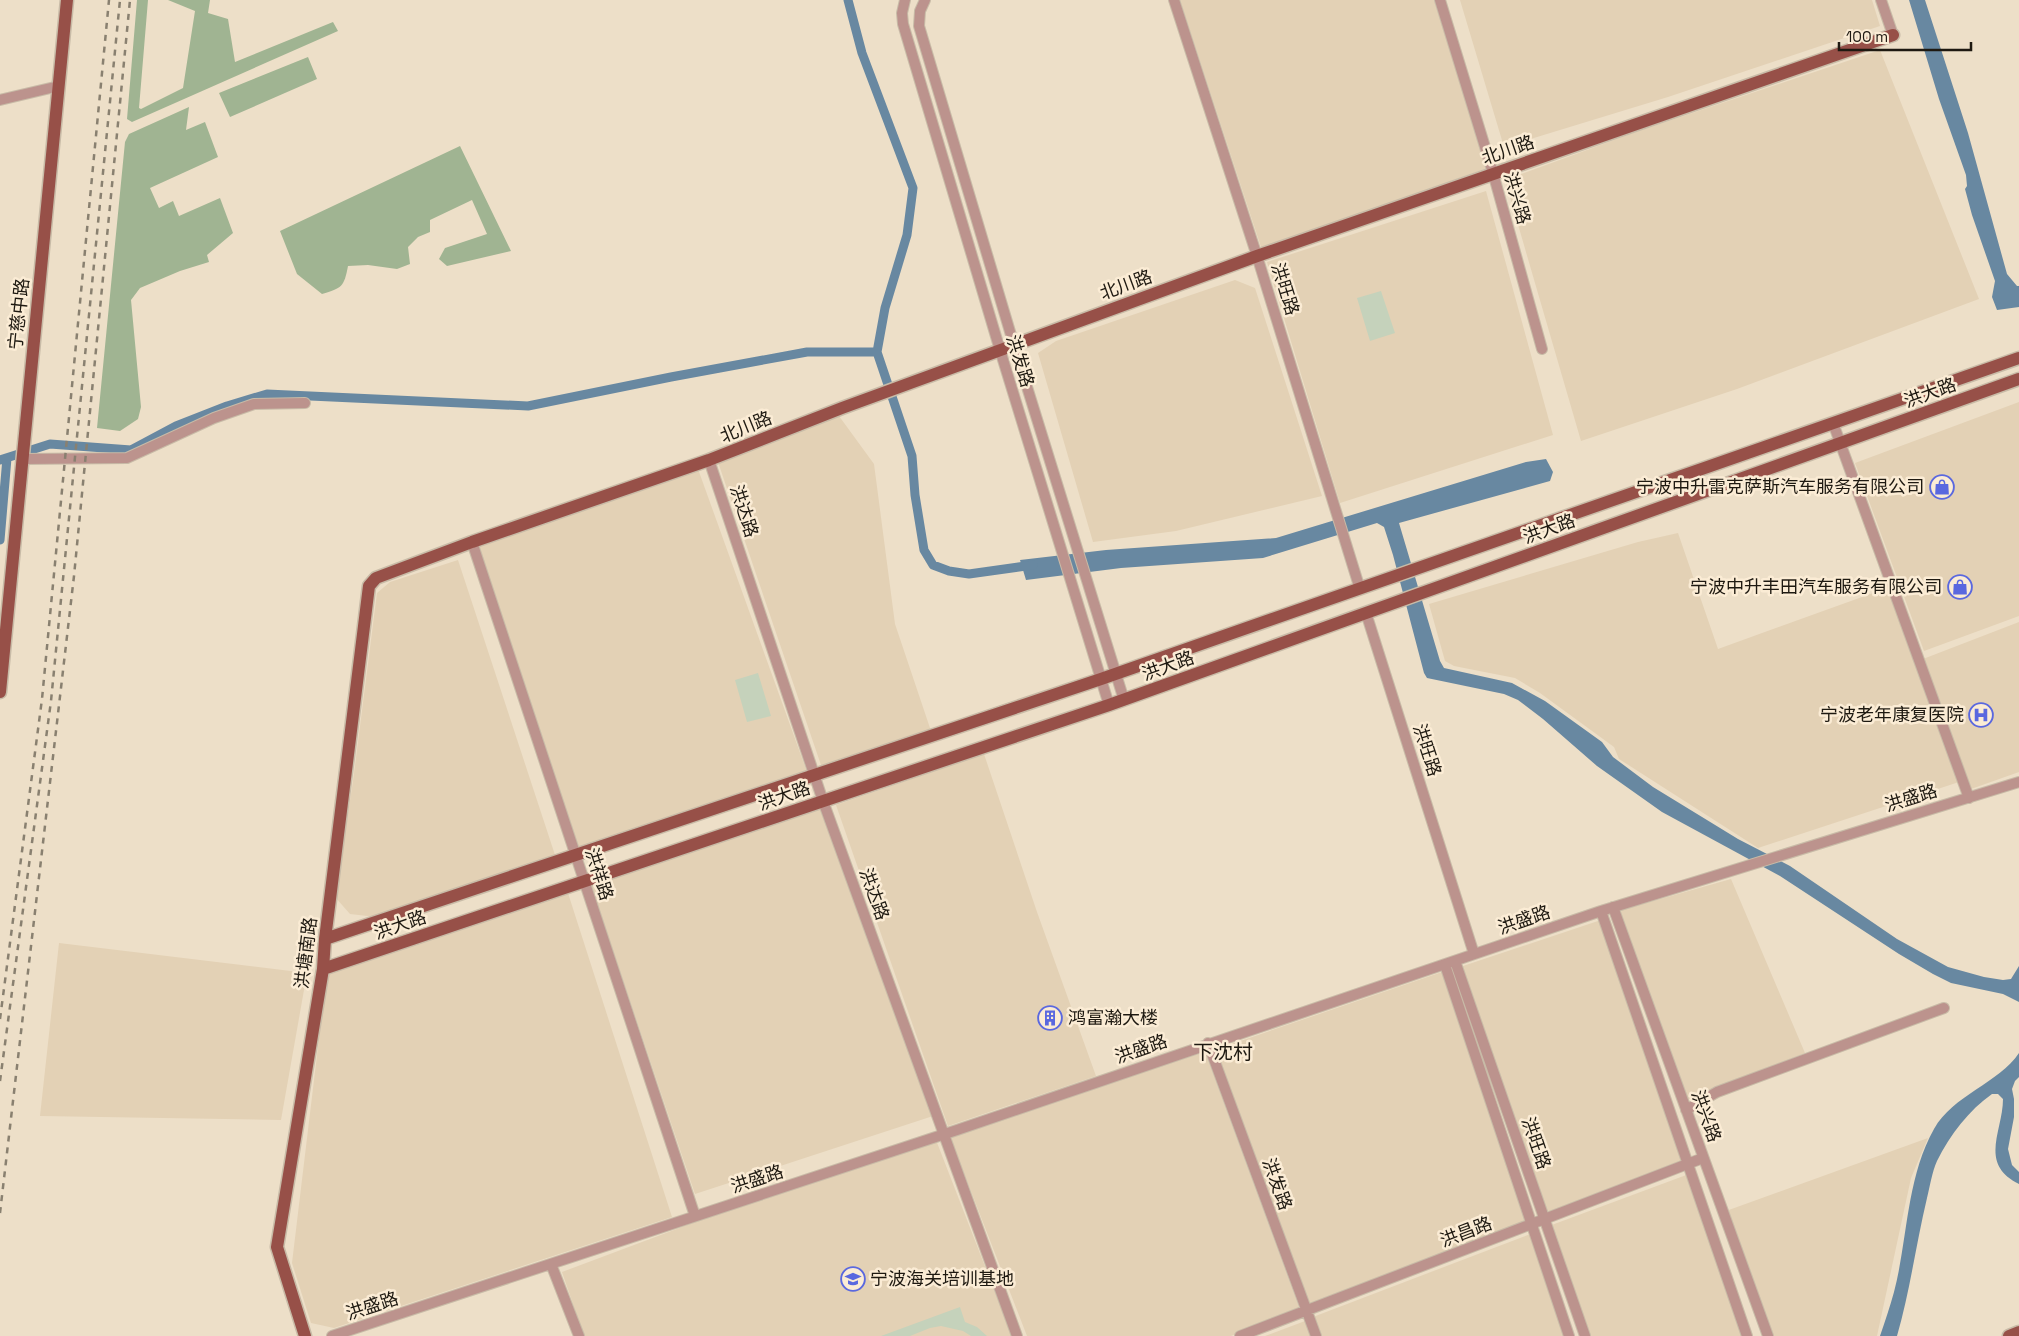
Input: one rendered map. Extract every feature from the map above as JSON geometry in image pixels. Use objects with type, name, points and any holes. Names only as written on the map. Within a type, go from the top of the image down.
[{"type":"main road","name":"宁慈中路","points":[[0,692],[68,0]]},
{"type":"main road","name":"北川路","points":[[376,578],[472,542],[709,460],[842,408],[1258,256],[1892,35]]},
{"type":"main road","name":"洪大路","points":[[325,940],[1101,680],[2019,358]]},
{"type":"main road","name":"洪大路","points":[[323,969],[1124,700],[2019,380]]},
{"type":"main road","name":"洪塘南路","points":[[307,1334],[277,1247],[323,969],[369,586],[376,578]]},
{"type":"main road","points":[[2009,1336],[2019,1332]]},
{"type":"street","name":"洪发路","points":[[905,0],[902,13],[903,24],[1000,350],[1109,705]]},
{"type":"street","name":"洪发路","points":[[924,0],[920,11],[919,26],[1014,345],[1124,700]]},
{"type":"street","name":"洪旺路","points":[[1174,0],[1258,256],[1360,588]]},
{"type":"street","name":"洪兴路","points":[[1440,0],[1493,174],[1542,349]]},
{"type":"street","points":[[1881,0],[1892,35]]},
{"type":"street","points":[[0,100],[59,86]]},
{"type":"street","points":[[23,459],[128,458],[214,418],[254,404],[305,403]]},
{"type":"street","points":[[1833,423],[1969,798]]},
{"type":"street","name":"洪达路","points":[[709,460],[823,801],[1017,1336]]},
{"type":"street","name":"洪祥路","points":[[472,542],[695,1216]]},
{"type":"street","name":"洪旺路","points":[[1366,613],[1474,954]]},
{"type":"street","name":"洪盛路","points":[[332,1336],[944,1134],[1613,907],[2019,782]]},
{"type":"street","name":"洪兴路","points":[[1613,907],[1768,1336]]},
{"type":"street","name":"洪兴路","points":[[1601,911],[1747,1336]]},
{"type":"street","name":"洪旺路","points":[[1456,961],[1585,1336]]},
{"type":"street","name":"洪旺路","points":[[1445,965],[1569,1336]]},
{"type":"street","points":[[1686,1110],[1717,1092],[1944,1008]]},
{"type":"street","name":"洪发路","points":[[1208,1043],[1316,1336]]},
{"type":"street","name":"洪昌路","points":[[1240,1336],[1703,1158]]},
{"type":"street","points":[[551,1264],[578,1336]]},
{"type":"shaded area","points":[[1180,0],[1434,0],[1487,168],[1262,250]]},
{"type":"shaded area","points":[[1460,0],[1872,0],[1880,26],[1668,97],[1504,147]]},
{"type":"shaded area","points":[[1880,50],[1979,299],[1737,389],[1581,441],[1505,180],[1636,132]]},
{"type":"shaded area","points":[[1486,191],[1553,435],[1340,503],[1267,262]]},
{"type":"shaded area","points":[[1235,280],[1255,288],[1322,496],[1176,531],[1093,542],[1038,353],[1056,341]]},
{"type":"shaded area","points":[[2019,402],[2019,616],[1924,651],[1855,463]]},
{"type":"shaded area","points":[[839,416],[874,464],[895,624],[931,731],[822,768],[718,462]]},
{"type":"shaded area","points":[[698,469],[807,772],[579,848],[477,545]]},
{"type":"shaded area","points":[[1678,533],[1718,649],[1887,588],[1959,782],[1758,848],[1619,759],[1614,747],[1540,693],[1515,678],[1454,666],[1445,661],[1429,604],[1638,542]]},
{"type":"shaded area","points":[[458,560],[556,858],[376,917],[350,914],[335,897],[353,781],[377,593],[390,582]]},
{"type":"shaded area","name":"宁波老年康复医院","points":[[2019,622],[2019,772],[1971,789],[1923,659]]},
{"type":"shaded area","points":[[984,754],[1037,912],[1096,1076],[948,1126],[836,805]]},
{"type":"shaded area","points":[[820,805],[933,1116],[695,1194],[590,882]]},
{"type":"shaded area","points":[[1731,879],[1805,1053],[1687,1100],[1618,911]]},
{"type":"shaded area","points":[[567,890],[672,1217],[334,1328],[311,1323],[292,1263],[327,972]]},
{"type":"shaded area","points":[[1601,920],[1684,1162],[1546,1215],[1460,967]]},
{"type":"shaded area","points":[[59,943],[307,973],[281,1120],[40,1116]]},
{"type":"shaded area","points":[[1445,971],[1527,1222],[1308,1307],[1214,1050]]},
{"type":"shaded area","points":[[1205,1052],[1300,1310],[1231,1336],[1027,1336],[950,1137],[1043,1104]]},
{"type":"shaded area","points":[[1928,1138],[1911,1178],[1877,1336],[1771,1336],[1726,1211]]},
{"type":"shaded area","name":"宁波海关培训基地","points":[[936,1140],[1012,1336],[584,1336],[562,1272],[698,1221]]},
{"type":"shaded area","points":[[1689,1174],[1745,1336],[1589,1336],[1549,1226]]},
{"type":"shaded area","points":[[1533,1233],[1567,1336],[1320,1336],[1313,1317]]},
{"type":"shaded area","points":[[1305,1321],[1311,1336],[1265,1336]]},
{"type":"green space","points":[[137,0],[148,0],[139,108],[141,109],[183,88],[195,11],[168,0],[210,0],[208,13],[228,19],[235,62],[333,22],[338,31],[132,122],[127,119]]},
{"type":"green space","points":[[308,57],[317,79],[230,117],[219,93]]},
{"type":"green space","points":[[189,107],[186,130],[205,122],[218,157],[150,188],[159,208],[173,201],[179,216],[220,198],[233,233],[207,255],[209,262],[180,271],[140,288],[131,300],[141,407],[138,419],[120,431],[97,428],[125,142],[129,134]]},
{"type":"green space","points":[[460,146],[511,251],[447,266],[439,259],[445,248],[487,234],[472,200],[430,220],[430,232],[418,237],[408,247],[410,264],[397,269],[368,265],[348,266],[341,286],[322,294],[297,274],[280,231]]},
{"type":"green space","points":[[1381,291],[1395,333],[1370,341],[1357,298]]},
{"type":"green space","points":[[758,673],[771,716],[747,722],[735,680]]},
{"type":"green space","points":[[960,1307],[965,1322],[977,1327],[987,1336],[971,1336],[963,1331],[941,1326],[910,1336],[881,1336]]},
{"type":"water","points":[[1909,0],[1925,0],[1968,133],[2007,274],[2019,286],[2019,307],[1997,310],[1992,297],[1995,281],[1972,215],[1965,189],[1967,186],[1966,175],[1939,99]]},
{"type":"water","points":[[1546,459],[1553,472],[1550,481],[1399,523],[1440,661],[1444,668],[1512,683],[1545,701],[1602,742],[1613,757],[1653,787],[1738,839],[1790,866],[1897,939],[1948,967],[2003,980],[2011,979],[2019,966],[2019,1002],[2003,994],[1951,983],[1933,974],[1780,876],[1662,812],[1597,766],[1518,700],[1504,694],[1427,678],[1424,673],[1384,527],[1377,523],[1263,558],[1121,568],[1026,580],[1020,560],[1106,550],[1276,538],[1526,462]]},
{"type":"water","points":[[2019,1053],[2019,1077],[2012,1089],[2014,1117],[2008,1149],[2012,1165],[2019,1172],[2019,1184],[2007,1176],[1999,1167],[1996,1157],[1997,1135],[2003,1099],[1998,1094],[1992,1094],[1961,1124],[1937,1161],[1931,1179],[1906,1302],[1897,1336],[1880,1336],[1899,1272],[1918,1168],[1934,1129],[1952,1107],[2000,1073]]},
{"type":"waterway","points":[[848,0],[862,53],[913,188],[907,235],[885,308],[877,352],[912,456],[915,495],[924,550],[933,565],[949,571],[969,574],[1033,565]]},
{"type":"waterway","points":[[0,460],[50,444],[131,450],[176,426],[227,406],[267,394],[528,406],[807,352],[877,352]]},
{"type":"waterway","points":[[0,540],[7,458]]},
{"type":"railway","points":[[0,1019],[42,699],[109,0]]},
{"type":"railway","points":[[0,1081],[51,701],[120,0]]},
{"type":"railway","points":[[0,1213],[74,576],[130,0]]},
{"type":"place","name":"宁波中升雷克萨斯汽车服务有限公司","points":[[1942,487]]},
{"type":"place","name":"宁波中升丰田汽车服务有限公司","points":[[1960,587]]},
{"type":"place","name":"宁波老年康复医院","points":[[1981,715]]},
{"type":"place","name":"鸿富瀚大楼","points":[[1050,1018]]},
{"type":"place","name":"宁波海关培训基地","points":[[853,1279]]},
{"type":"district","name":"下沈村","points":[[1223,1052]]}]
